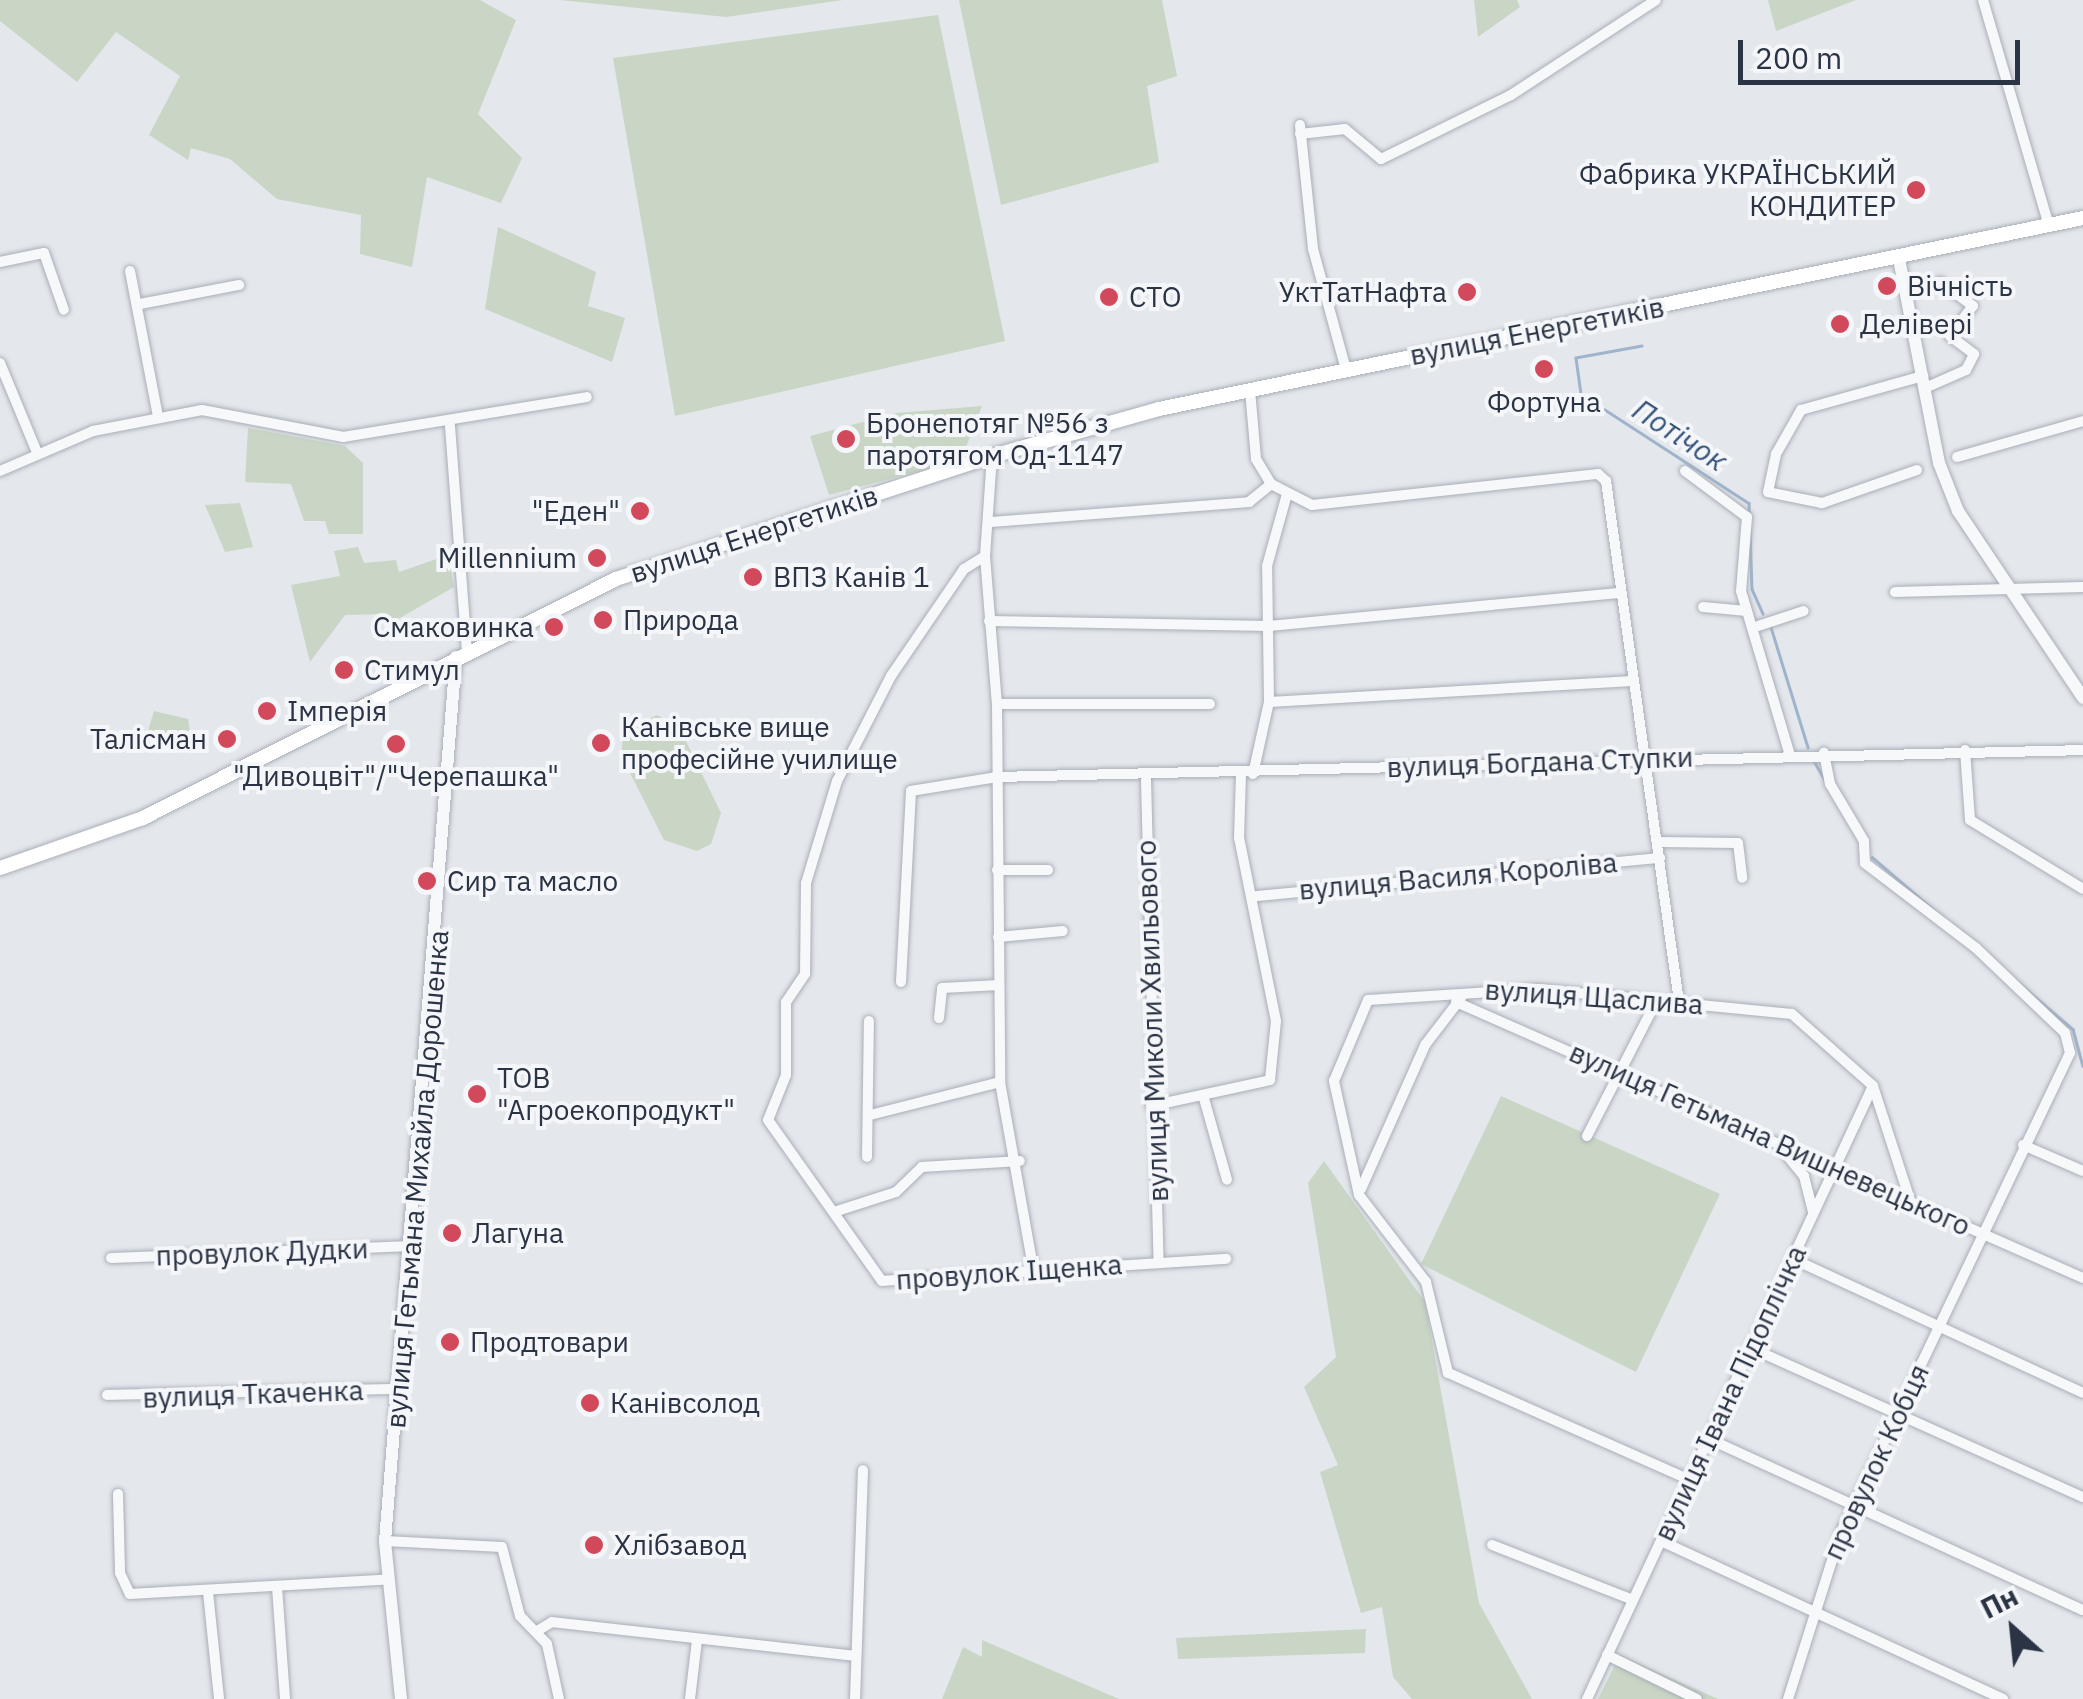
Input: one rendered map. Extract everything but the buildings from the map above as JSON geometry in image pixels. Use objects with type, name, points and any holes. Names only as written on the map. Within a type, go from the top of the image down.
[{"type":"main road","name":"вулиця Енергетиків","points":[[0,868],[143,818],[461,654],[627,574],[992,456],[1250,390],[2083,218]]},
{"type":"street","points":[[1346,370],[1313,249],[1300,130],[1345,128],[1381,159],[1511,95],[1656,0]]},
{"type":"street","points":[[1983,0],[2049,225]]},
{"type":"street","points":[[0,262],[44,253],[64,310]]},
{"type":"street","points":[[1899,259],[1924,382],[1958,511],[2018,591],[2083,698]]},
{"type":"street","points":[[130,272],[140,304],[158,416]]},
{"type":"street","points":[[1918,470],[1822,504],[1768,492],[1776,454],[1801,410],[1966,370],[1974,354],[1950,336],[1973,306],[1940,282]]},
{"type":"street","points":[[140,304],[239,285]]},
{"type":"street","points":[[0,363],[36,450]]},
{"type":"street","points":[[1250,390],[1256,459],[1271,484],[1288,494],[1340,506],[1598,474],[1648,758],[1679,1002]]},
{"type":"street","points":[[0,471],[36,450],[158,416],[202,410],[343,437],[450,426],[529,400],[587,397]]},
{"type":"street","points":[[1957,457],[2083,420]]},
{"type":"street","points":[[450,426],[461,654]]},
{"type":"street","points":[[992,456],[991,522],[985,556],[997,704],[1000,1082],[1020,1161],[1034,1268]]},
{"type":"street","points":[[1685,470],[1746,516],[1747,610],[1758,626],[1789,752]]},
{"type":"street","points":[[991,522],[1249,502],[1271,484]]},
{"type":"street","points":[[1254,774],[1269,702],[1267,566],[1288,494]]},
{"type":"street","name":"провулок Іщенка","points":[[985,556],[964,569],[864,724],[806,883],[806,974],[786,1002],[786,1075],[768,1120],[838,1211],[882,1282],[1034,1268],[1226,1260]]},
{"type":"street","points":[[1895,592],[2083,586]]},
{"type":"street","points":[[989,621],[1269,626],[1618,593]]},
{"type":"street","points":[[1703,607],[1747,610]]},
{"type":"street","points":[[1758,626],[1804,611]]},
{"type":"street","name":"вулиця Гетьмана Михайла Дорошенка","points":[[401,1699],[383,1580],[385,1541],[414,1246],[461,654]]},
{"type":"street","points":[[1269,702],[1632,681]]},
{"type":"street","points":[[997,704],[1210,704]]},
{"type":"street","points":[[1965,750],[1970,820],[2083,889]]},
{"type":"street","name":"вулиця Богдана Ступки","points":[[901,982],[911,791],[996,778],[1146,780],[1789,752],[2083,750]]},
{"type":"street","name":"провулок Кобця","points":[[1788,1699],[1811,1611],[1981,1232],[2070,1053],[2065,1033],[1976,948],[1865,863],[1864,841],[1830,784],[1824,753]]},
{"type":"street","points":[[1151,1106],[1270,1080],[1276,1020],[1260,968],[1257,896],[1239,838],[1240,775]]},
{"type":"street","name":"вулиця Миколи Хвильового","points":[[1146,780],[1151,1106],[1159,1262]]},
{"type":"street","points":[[1658,842],[1738,843],[1742,878]]},
{"type":"street","name":"вулиця Василя Короліва","points":[[1257,896],[1660,858]]},
{"type":"street","points":[[998,870],[1048,870]]},
{"type":"street","points":[[998,937],[1063,931]]},
{"type":"street","points":[[939,1018],[942,988],[999,985]]},
{"type":"street","points":[[1472,989],[1456,1002],[1425,1046],[1359,1195],[1426,1282],[1448,1374],[1690,1480]]},
{"type":"street","name":"вулиця Щаслива","points":[[1359,1195],[1334,1081],[1368,1000],[1472,989],[1657,1000],[1792,1014],[1873,1086],[1894,1126],[1911,1203]]},
{"type":"street","points":[[1587,1136],[1657,1000]]},
{"type":"street","name":"вулиця Гетьмана Вишневецького","points":[[1456,1002],[2083,1278]]},
{"type":"street","points":[[867,1157],[869,1021]]},
{"type":"street","points":[[870,1115],[1000,1082]]},
{"type":"street","name":"вулиця Івана Підоплічка","points":[[1587,1699],[1873,1086]]},
{"type":"street","points":[[1203,1095],[1227,1180]]},
{"type":"street","points":[[1778,1144],[1804,1176],[1813,1216]]},
{"type":"street","points":[[2022,1145],[2083,1170]]},
{"type":"street","points":[[838,1211],[896,1192],[922,1167],[1020,1161]]},
{"type":"street","name":"провулок Дудки","points":[[110,1258],[414,1246]]},
{"type":"street","points":[[1793,1259],[2083,1392]]},
{"type":"street","points":[[1751,1348],[2083,1497]]},
{"type":"street","name":"вулиця Ткаченка","points":[[107,1395],[399,1390]]},
{"type":"street","points":[[1709,1439],[2083,1610]]},
{"type":"street","points":[[855,1699],[853,1656],[863,1470]]},
{"type":"street","points":[[118,1494],[120,1573],[130,1594],[383,1580]]},
{"type":"street","points":[[1661,1540],[2003,1699]]},
{"type":"street","points":[[385,1541],[502,1547],[520,1616],[537,1630],[559,1699]]},
{"type":"street","points":[[1492,1546],[1633,1600]]},
{"type":"street","points":[[277,1587],[286,1699]]},
{"type":"street","points":[[208,1592],[220,1699]]},
{"type":"street","points":[[537,1630],[552,1622],[853,1656]]},
{"type":"street","points":[[690,1699],[697,1640]]},
{"type":"street","points":[[1607,1655],[1697,1699]]},
{"type":"green space","points":[[0,0],[480,0],[516,20],[478,114],[522,158],[501,203],[427,177],[412,267],[360,254],[361,215],[277,199],[230,159],[191,148],[188,160],[149,135],[180,76],[116,32],[77,82],[0,21]]},
{"type":"green space","points":[[560,0],[843,0],[726,17]]},
{"type":"green space","points":[[959,0],[1162,0],[1177,76],[1147,86],[1159,162],[1001,205]]},
{"type":"green space","points":[[1474,0],[1517,0],[1520,7],[1478,37]]},
{"type":"green space","points":[[1768,0],[1856,0],[1776,31]]},
{"type":"green space","points":[[938,15],[1005,341],[675,416],[613,58]]},
{"type":"green space","points":[[498,227],[596,272],[588,306],[625,318],[612,362],[485,309]]},
{"type":"green space","points":[[982,406],[961,460],[829,495],[810,436],[897,413]]},
{"type":"green space","points":[[248,428],[345,446],[363,463],[363,534],[329,534],[325,521],[304,521],[291,484],[245,482]]},
{"type":"green space","points":[[240,503],[253,547],[225,552],[205,505]]},
{"type":"green space","points":[[358,547],[364,563],[396,560],[399,572],[448,555],[454,587],[391,623],[386,614],[345,615],[310,662],[291,585],[340,576],[334,551]]},
{"type":"green space","points":[[154,711],[188,719],[191,738],[144,744]]},
{"type":"green space","points":[[657,715],[679,727],[721,813],[711,844],[697,851],[664,840],[621,755],[624,731]]},
{"type":"green space","points":[[1501,1096],[1720,1194],[1636,1372],[1421,1264]]},
{"type":"green space","points":[[1324,1161],[1425,1302],[1479,1603],[1532,1699],[1412,1699],[1393,1677],[1382,1607],[1361,1613],[1320,1472],[1338,1465],[1304,1387],[1336,1357],[1308,1183]]},
{"type":"green space","points":[[1366,1629],[1365,1653],[1178,1659],[1176,1638]]},
{"type":"green space","points":[[982,1640],[1119,1699],[942,1699],[963,1647],[982,1657]]},
{"type":"green space","points":[[1620,1655],[1718,1699],[1598,1699]]},
{"type":"waterway","name":"Потічок","points":[[1642,346],[1576,358],[1581,394],[1749,503],[1752,589],[1763,614]]},
{"type":"waterway","name":"Потічок","points":[[1771,627],[1808,747]]},
{"type":"waterway","name":"Потічок","points":[[1814,761],[1825,780]]},
{"type":"waterway","name":"Потічок","points":[[1872,857],[2073,1029],[2083,1066]]},
{"type":"place","name":"Фабрика УКРАЇНСЬКИЙ КОНДИТЕР","points":[[1916,190]]},
{"type":"place","name":"Вічність","points":[[1887,286]]},
{"type":"place","name":"УктТатНафта","points":[[1467,292]]},
{"type":"place","name":"СТО","points":[[1109,297]]},
{"type":"place","name":"Делівері","points":[[1840,324]]},
{"type":"place","name":"Фортуна","points":[[1544,369]]},
{"type":"place","name":"Бронепотяг №56 з паротягом Од-1147","points":[[846,439]]},
{"type":"place","name":"\"Еден\"","points":[[640,511]]},
{"type":"place","name":"Millennium","points":[[597,558]]},
{"type":"place","name":"ВПЗ Канів 1","points":[[753,577]]},
{"type":"place","name":"Природа","points":[[603,620]]},
{"type":"place","name":"Смаковинка","points":[[554,627]]},
{"type":"place","name":"Стимул","points":[[344,670]]},
{"type":"place","name":"Імперія","points":[[267,711]]},
{"type":"place","name":"Талісман","points":[[227,739]]},
{"type":"place","name":"Канівське вище професійне училище","points":[[601,743]]},
{"type":"place","name":"\"Дивоцвіт\"/\"Черепашка\"","points":[[396,744]]},
{"type":"place","name":"Сир та масло","points":[[427,881]]},
{"type":"place","name":"ТОВ \"Агроекопродукт\"","points":[[477,1094]]},
{"type":"place","name":"Лагуна","points":[[452,1233]]},
{"type":"place","name":"Продтовари","points":[[450,1342]]},
{"type":"place","name":"Канівсолод","points":[[590,1403]]},
{"type":"place","name":"Хлібзавод","points":[[594,1545]]}]
